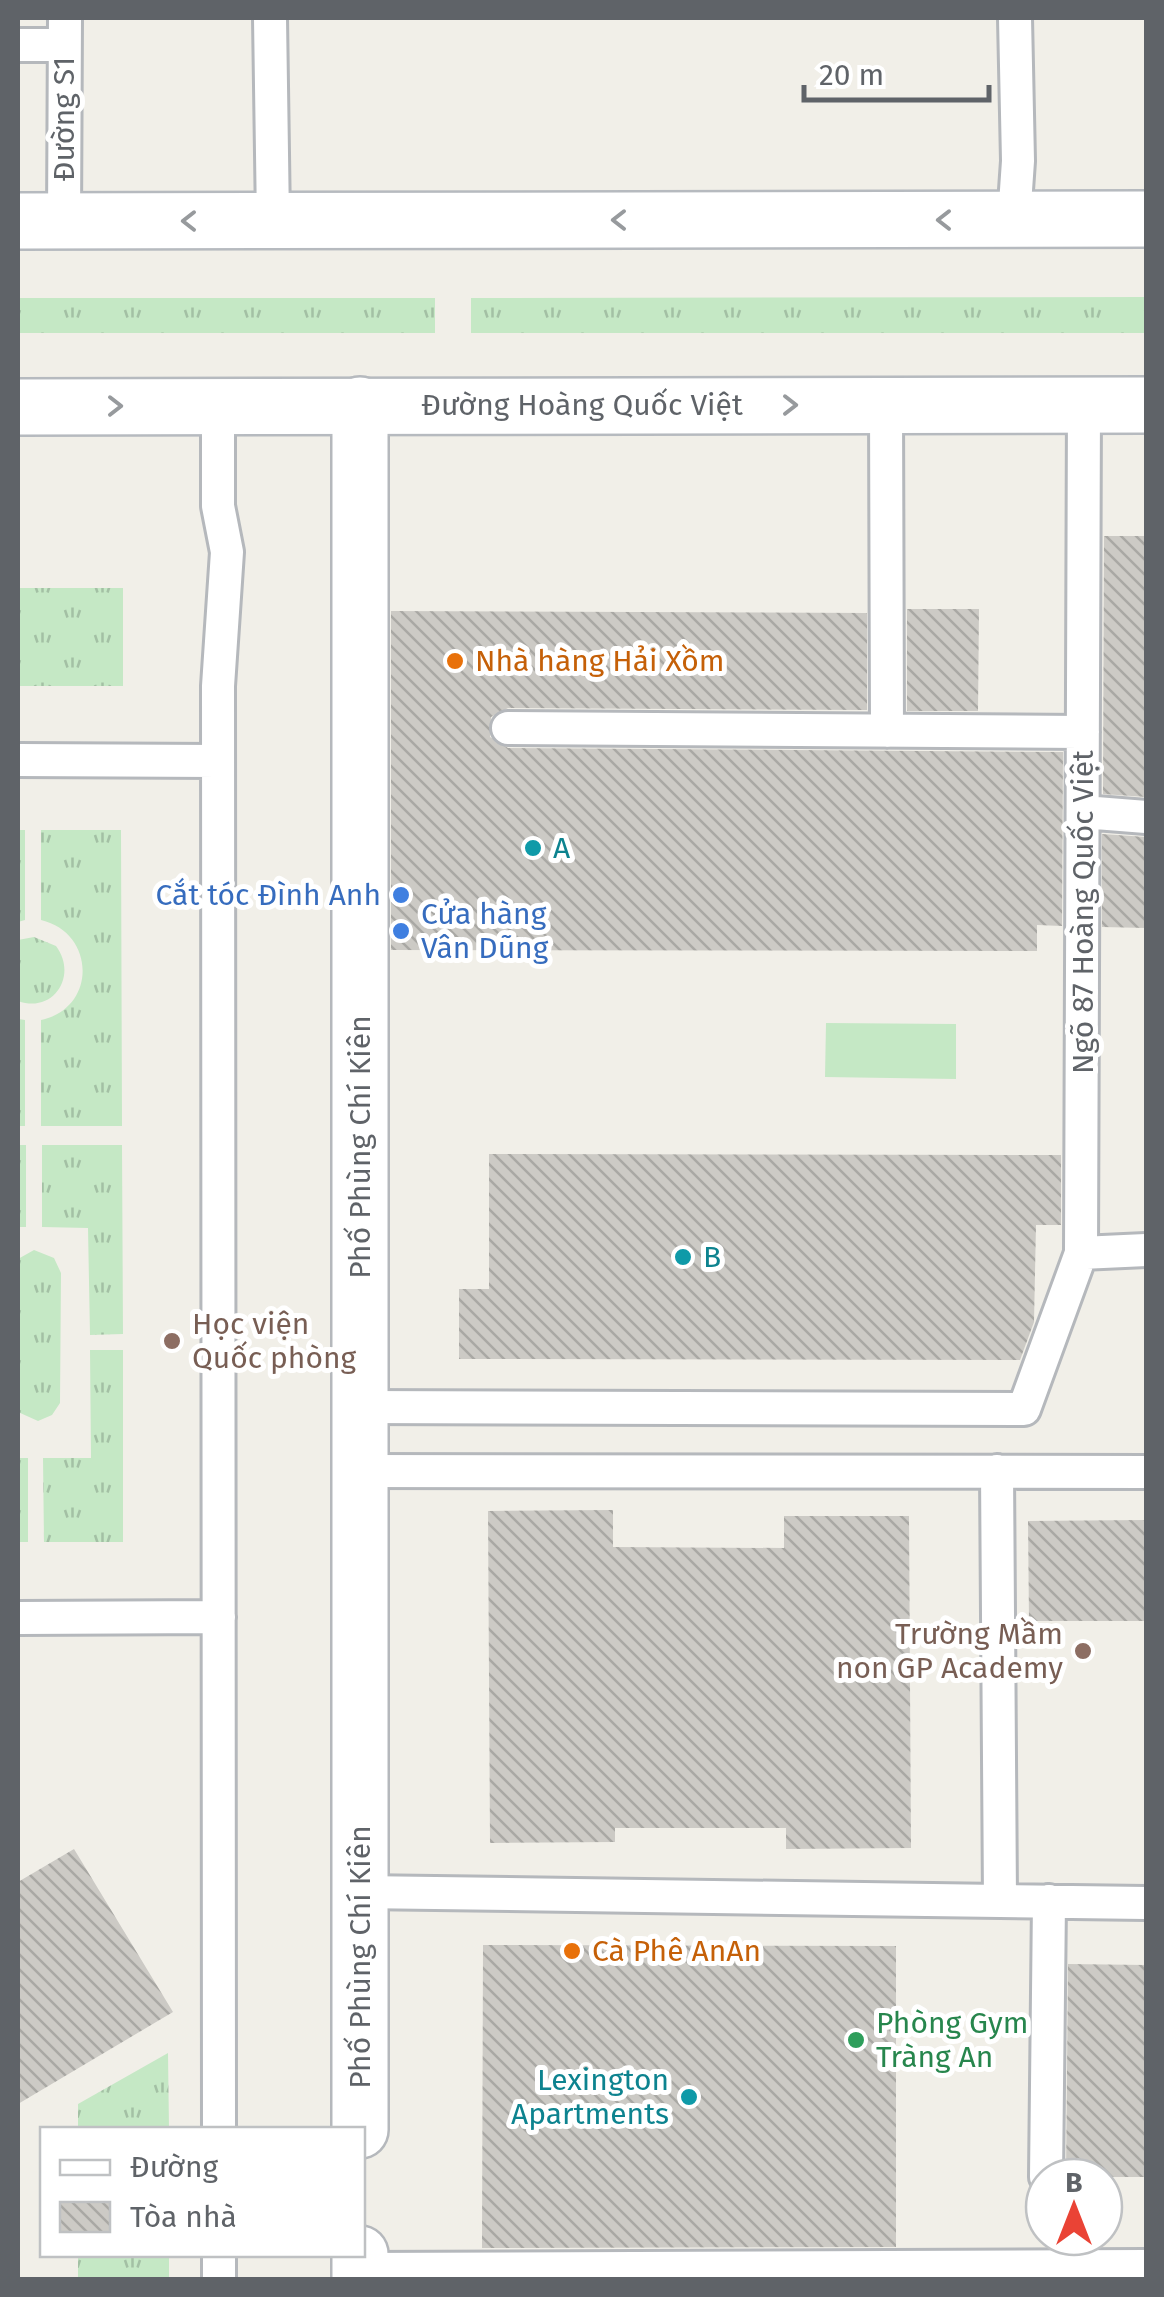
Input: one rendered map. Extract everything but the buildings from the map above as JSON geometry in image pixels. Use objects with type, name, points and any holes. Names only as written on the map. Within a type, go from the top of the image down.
[{"type":"main road","points":[[41,220],[1146,220]]},
{"type":"main road","name":"Phố Phùng Chí Kiên","points":[[360,405],[360,2127]]},
{"type":"main road","name":"Đường Hoàng Quốc Việt","points":[[18,406],[1146,405]]},
{"type":"lane","points":[[270,18],[274,220]]},
{"type":"lane","points":[[1014,220],[1018,161],[1015,18]]},
{"type":"lane","points":[[18,45],[65,31]]},
{"type":"lane","name":"Đường S1","points":[[41,220],[65,31]]},
{"type":"lane","points":[[218,405],[218,506],[227,552],[218,760],[219,2127]]},
{"type":"lane","points":[[886,405],[887,731]]},
{"type":"lane","name":"Ngõ 87 Hoàng Quốc Việt","points":[[360,1407],[1024,1409],[1081,1253],[1084,405]]},
{"type":"lane","points":[[508,728],[1083,732]]},
{"type":"lane","points":[[18,760],[218,760]]},
{"type":"lane","points":[[1083,812],[1146,817]]},
{"type":"lane","points":[[1081,1253],[1146,1250]]},
{"type":"lane","points":[[360,1470],[1146,1472]]},
{"type":"lane","points":[[997,1470],[1000,1900]]},
{"type":"lane","points":[[18,1618],[219,1617]]},
{"type":"lane","points":[[360,1892],[1146,1902]]},
{"type":"lane","points":[[1046,2157],[1049,1902]]},
{"type":"lane","points":[[360,2268],[1024,2252]]},
{"type":"lane","points":[[1081,2257],[1146,2266]]},
{"type":"green space","points":[[1146,297],[1146,333],[471,333],[471,298]]},
{"type":"green space","points":[[18,298],[435,298],[435,333],[18,333]]},
{"type":"green space","points":[[18,588],[123,588],[123,686],[18,686]]},
{"type":"green space","points":[[18,830],[25,830],[25,920],[18,922]]},
{"type":"green space","points":[[41,830],[121,830],[122,1126],[41,1126],[41,1020],[59,1013],[72,1001],[83,970],[72,939],[41,920]]},
{"type":"green space","points":[[34,937],[56,946],[64,969],[63,980],[52,997],[31,1004],[18,1001],[18,940]]},
{"type":"green space","points":[[18,1019],[25,1020],[25,1126],[18,1126]]},
{"type":"green space","points":[[826,1023],[956,1024],[956,1079],[825,1077]]},
{"type":"green space","points":[[18,1145],[26,1145],[26,1227],[18,1227]]},
{"type":"green space","points":[[42,1145],[122,1145],[123,1334],[90,1335],[88,1228],[42,1227]]},
{"type":"green space","points":[[34,1250],[54,1258],[61,1273],[60,1403],[52,1415],[38,1421],[18,1412],[18,1259]]},
{"type":"green space","points":[[90,1350],[123,1350],[123,1542],[44,1542],[43,1458],[91,1458]]},
{"type":"green space","points":[[18,1458],[28,1458],[28,1542],[18,1542]]},
{"type":"green space","points":[[168,2053],[169,2127],[78,2127],[78,2104]]},
{"type":"green space","points":[[78,2257],[169,2257],[169,2279],[78,2279]]},
{"type":"place","name":"Nhà hàng Hải Xồm","points":[[455,661]]},
{"type":"place","name":"A","points":[[533,848]]},
{"type":"place","name":"Cắt tóc Đình Anh","points":[[401,895]]},
{"type":"place","name":"Cửa hàng Vân Dũng","points":[[401,931]]},
{"type":"place","name":"B","points":[[683,1257]]},
{"type":"place","name":"Học viện Quốc phòng","points":[[172,1341]]},
{"type":"place","name":"Trường Mầm non GP Academy","points":[[1083,1651]]},
{"type":"place","name":"Cà Phê AnAn","points":[[572,1951]]},
{"type":"place","name":"Phòng Gym Tràng An","points":[[856,2040]]},
{"type":"place","name":"Lexington Apartments","points":[[689,2097]]}]
